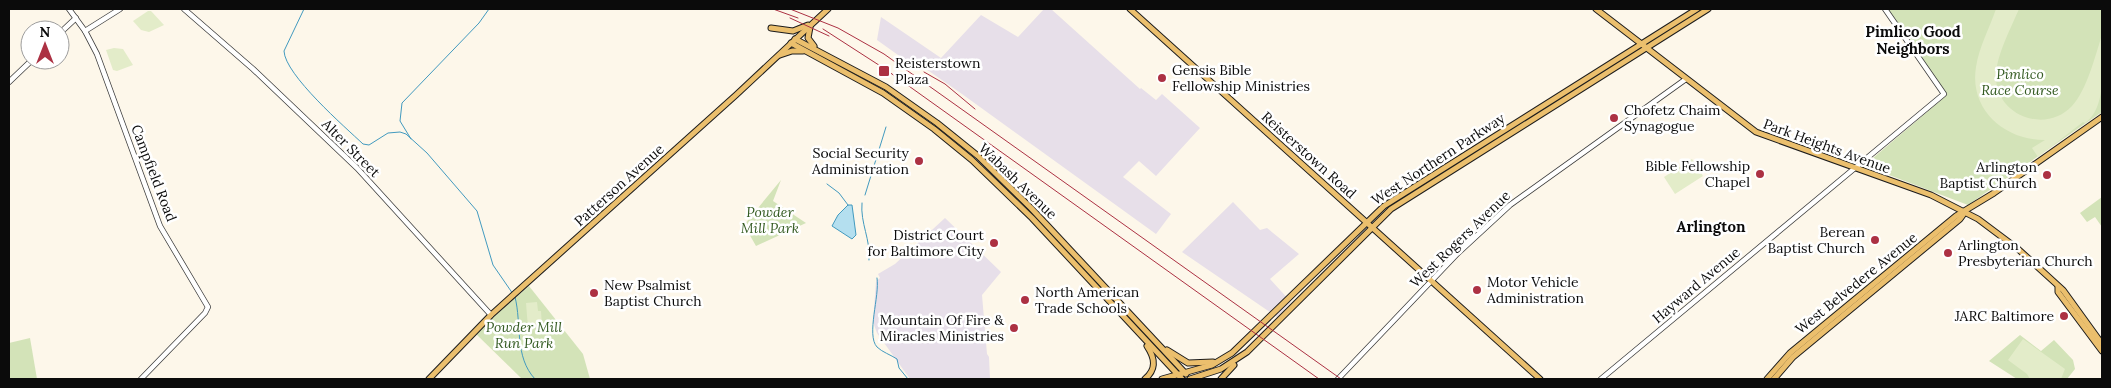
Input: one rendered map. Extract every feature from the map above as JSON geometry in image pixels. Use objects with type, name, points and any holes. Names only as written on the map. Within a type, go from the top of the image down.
[{"type":"main road","name":"Patterson Avenue","points":[[428,379],[491,315],[736,95],[771,60],[828,9]]},
{"type":"main road","name":"Reisterstown Road","points":[[1130,9],[1540,379]]},
{"type":"main road","name":"Park Heights Avenue","points":[[1596,9],[1756,132],[1931,196],[1965,212],[2018,249],[2063,290],[2102,344]]},
{"type":"main road","name":"West Northern Parkway","points":[[1162,379],[1180,377],[1185,373],[1218,362],[1242,346],[1366,222],[1388,203],[1640,43],[1697,9]]},
{"type":"main road","name":"West Northern Parkway","points":[[1190,379],[1220,369],[1242,356],[1391,209],[1708,9]]},
{"type":"main road","points":[[771,28],[793,31],[814,21]]},
{"type":"main road","points":[[814,21],[808,30],[808,38],[823,56]]},
{"type":"main road","name":"Wabash Avenue","points":[[793,41],[862,73],[910,103],[978,156],[1023,199],[1190,379]]},
{"type":"main road","points":[[1612,69],[1616,62],[1639,47],[1640,43]]},
{"type":"main road","points":[[771,60],[784,53],[799,50],[823,56]]},
{"type":"main road","name":"Wabash Avenue","points":[[823,56],[895,102],[972,160],[1006,191],[1180,377]]},
{"type":"main road","name":"West Belvedere Avenue","points":[[1767,379],[1801,343],[1956,216],[1965,212],[2102,117]]},
{"type":"main road","name":"West Belvedere Avenue","points":[[1774,379],[1792,357],[1960,219],[1965,212]]},
{"type":"main road","points":[[1311,287],[1311,284],[1319,275],[1318,270]]},
{"type":"main road","name":"Park Heights Avenue","points":[[2058,287],[2058,292],[2102,351]]},
{"type":"main road","points":[[1139,333],[1152,354],[1154,362],[1151,374],[1145,379]]},
{"type":"main road","points":[[1159,345],[1188,363],[1218,362]]},
{"type":"main road","points":[[1221,379],[1242,356]]},
{"type":"street","name":"Campfield Road","points":[[69,9],[85,30],[97,54],[160,226],[208,307],[205,313],[141,379]]},
{"type":"street","points":[[85,30],[120,9]]},
{"type":"street","name":"Alter Street","points":[[184,9],[258,73],[348,160],[491,315]]},
{"type":"street","name":"Hayward Avenue","points":[[1601,379],[1944,94],[1885,9]]},
{"type":"street","points":[[70,24],[76,18]]},
{"type":"street","points":[[9,82],[22,70]]},
{"type":"street","name":"West Rogers Avenue","points":[[1338,379],[1431,281],[1517,200],[1686,79]]},
{"type":"shaded area","points":[[1044,9],[1051,9],[1140,89],[1156,100],[1162,94],[1200,128],[1156,176],[1139,161],[1123,177],[1171,214],[1156,234],[916,62],[912,65],[877,40],[881,17],[941,58],[981,15],[1018,37]]},
{"type":"shaded area","points":[[1233,202],[1260,230],[1267,228],[1299,254],[1270,279],[1291,302],[1277,317],[1182,252]]},
{"type":"shaded area","points":[[945,218],[1001,272],[982,295],[990,379],[910,379],[877,333],[873,322],[876,281],[880,278],[878,274],[895,264]]},
{"type":"green space","name":"Pimlico Race Course","points":[[1888,9],[2102,9],[2102,112],[1968,205],[1868,167],[1866,164],[1947,95]]},
{"type":"green space","points":[[1996,9],[2019,9],[1998,61],[1996,78],[1998,91],[2005,102],[2014,111],[2025,117],[2049,119],[2061,114],[2072,106],[2086,82],[2102,35],[2102,83],[2097,106],[2092,116],[2038,157],[2032,148],[2045,140],[2030,139],[2016,135],[2004,128],[1993,120],[1984,109],[1978,97],[1975,82],[1977,60]]},
{"type":"green space","points":[[151,11],[164,25],[149,32],[141,30],[133,21]]},
{"type":"green space","points":[[114,48],[123,49],[133,65],[117,71],[113,70],[106,50]]},
{"type":"green space","points":[[1692,159],[1703,176],[1675,194],[1664,177]]},
{"type":"green space","name":"Powder Mill Park","points":[[781,180],[773,201],[806,223],[756,246],[744,225]]},
{"type":"green space","points":[[2102,197],[2102,227],[2095,217],[2087,222],[2080,213]]},
{"type":"green space","name":"Powder Mill Run Park","points":[[529,286],[583,354],[590,379],[522,379],[475,333]]},
{"type":"green space","points":[[537,302],[538,311],[541,311],[542,327],[528,328],[526,303]]},
{"type":"green space","points":[[2020,335],[2041,351],[2054,340],[2073,360],[2075,369],[2067,379],[2017,379],[1989,361]]},
{"type":"green space","points":[[30,338],[37,379],[9,379],[9,343]]},
{"type":"green space","points":[[2023,339],[2065,369],[2061,379],[2030,379],[2027,374],[2008,360]]},
{"type":"water","points":[[848,205],[852,205],[856,235],[852,239],[832,226],[838,215]]},
{"type":"waterway","points":[[304,9],[284,51],[294,73],[317,100],[363,144],[369,145],[388,133],[400,132],[406,134],[427,153],[477,211],[493,265],[513,294]]},
{"type":"waterway","points":[[411,139],[400,121],[402,103],[479,23],[489,9]]},
{"type":"waterway","points":[[865,195],[886,127]]},
{"type":"waterway","points":[[827,184],[839,193],[848,205]]},
{"type":"waterway","points":[[862,203],[869,260]]},
{"type":"waterway","points":[[877,278],[873,325],[874,341],[879,349],[897,359],[899,368],[908,379]]},
{"type":"waterway","points":[[515,297],[521,351],[528,370],[535,379]]},
{"type":"railway","points":[[773,9],[798,18]]},
{"type":"railway","points":[[790,9],[838,28],[884,54],[1341,379]]},
{"type":"railway","points":[[790,18],[829,36]]},
{"type":"railway","points":[[823,29],[885,69],[1319,379]]},
{"type":"railway","points":[[924,72],[945,84],[975,109]]},
{"type":"place","name":"Reisterstown Plaza","points":[[884,71]]},
{"type":"place","name":"Gensis Bible Fellowship Ministries","points":[[1162,78]]},
{"type":"place","name":"Chofetz Chaim Synagogue","points":[[1614,118]]},
{"type":"place","name":"Social Security Administration","points":[[919,161]]},
{"type":"place","name":"Bible Fellowship Chapel","points":[[1760,174]]},
{"type":"place","name":"Arlington Baptist Church","points":[[2047,175]]},
{"type":"place","name":"Berean Baptist Church","points":[[1875,240]]},
{"type":"place","name":"District Court for Baltimore City","points":[[994,243]]},
{"type":"place","name":"Arlington Presbyterian Church","points":[[1948,253]]},
{"type":"place","name":"Motor Vehicle Administration","points":[[1477,290]]},
{"type":"place","name":"New Psalmist Baptist Church","points":[[594,293]]},
{"type":"place","name":"North American Trade Schools","points":[[1025,300]]},
{"type":"place","name":"JARC Baltimore","points":[[2064,316]]},
{"type":"place","name":"Mountain Of Fire & Miracles Ministries","points":[[1014,328]]},
{"type":"district","name":"Pimlico Good Neighbors","points":[[1913,40]]},
{"type":"district","name":"Arlington","points":[[1711,227]]}]
